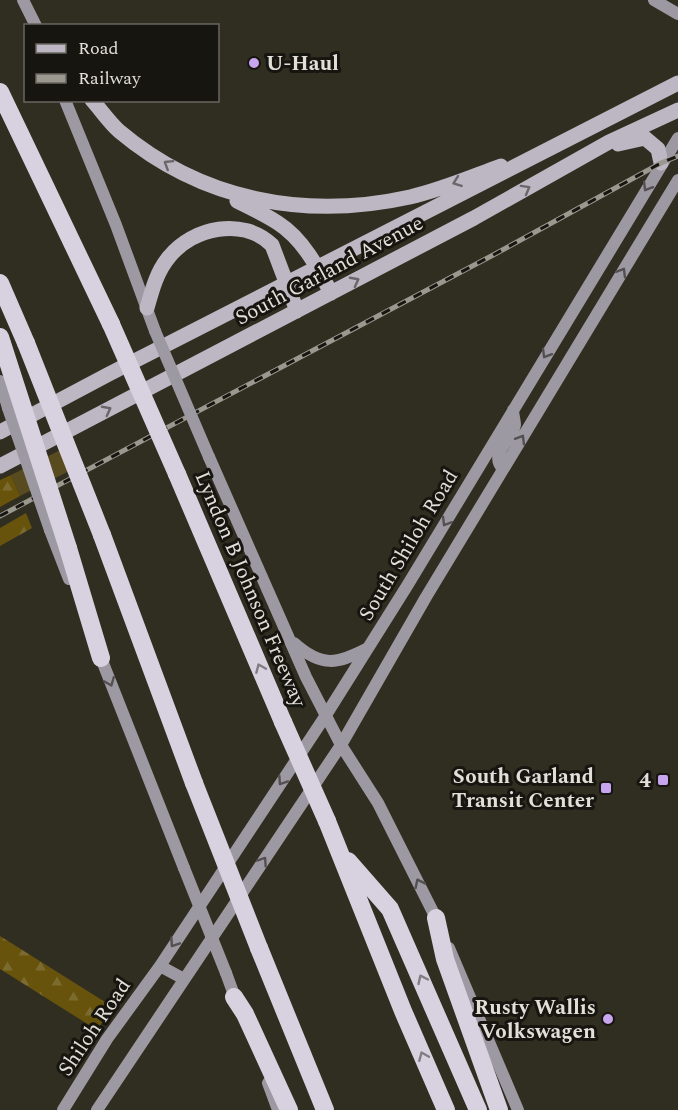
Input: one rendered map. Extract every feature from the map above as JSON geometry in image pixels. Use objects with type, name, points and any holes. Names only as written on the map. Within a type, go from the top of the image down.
[{"type":"highway","name":"Lyndon B Johnson Freeway","points":[[0,92],[111,324],[177,474],[327,821],[446,1110]]},
{"type":"highway","points":[[0,283],[102,535],[194,783],[259,948],[326,1110]]},
{"type":"highway","points":[[0,336],[69,548],[101,658]]},
{"type":"highway","points":[[338,849],[390,909],[478,1110]]},
{"type":"highway","points":[[436,918],[445,959],[499,1110]]},
{"type":"highway","points":[[234,997],[245,1014],[289,1110]]},
{"type":"main road","points":[[23,0],[35,24]]},
{"type":"main road","points":[[654,0],[678,14]]},
{"type":"main road","name":"South Garland Avenue","points":[[0,432],[678,82]]},
{"type":"main road","name":"Lyndon B Johnson Freeway","points":[[66,102],[116,225],[155,331],[306,677],[341,745],[378,803],[436,918],[518,1110]]},
{"type":"main road","points":[[94,102],[118,130],[175,169],[279,224],[299,241],[331,293]]},
{"type":"main road","name":"South Garland Avenue","points":[[0,466],[474,218],[609,142],[678,111]]},
{"type":"main road","points":[[609,142],[622,144],[645,138],[658,149],[661,163]]},
{"type":"main road","name":"South Shiloh Road","points":[[159,966],[369,647],[678,138]]},
{"type":"main road","points":[[203,183],[243,196],[290,205],[324,208],[373,203],[411,197],[551,147]]},
{"type":"main road","name":"South Shiloh Road","points":[[183,979],[341,745],[426,597],[678,180]]},
{"type":"main road","points":[[147,308],[157,278],[168,258],[190,239],[212,231],[235,228],[259,235],[272,245],[279,269],[297,311]]},
{"type":"main road","points":[[256,299],[279,269]]},
{"type":"main road","points":[[0,381],[4,404],[50,530],[278,1110]]},
{"type":"main road","points":[[503,469],[498,460],[515,426],[513,410]]},
{"type":"main road","points":[[407,586],[426,597]]},
{"type":"main road","points":[[290,639],[306,653],[318,659],[332,661],[346,659],[369,647]]},
{"type":"main road","points":[[97,1110],[183,979],[159,966]]},
{"type":"main road","name":"Shiloh Road","points":[[63,1110],[107,1039],[159,966]]},
{"type":"shaded area","points":[[72,444],[81,465],[20,496],[11,475]]},
{"type":"green space","points":[[11,475],[20,496],[0,507],[0,480]]},
{"type":"green space","points":[[26,513],[32,528],[0,546],[0,528]]},
{"type":"green space","points":[[0,936],[113,1007],[97,1030],[0,969]]},
{"type":"railway","points":[[0,516],[678,156]]},
{"type":"place","name":"U-Haul","points":[[254,63]]},
{"type":"place","name":"4","points":[[663,780]]},
{"type":"place","name":"South Garland Transit Center","points":[[606,788]]},
{"type":"place","name":"Rusty Wallis Volkswagen","points":[[608,1019]]}]
